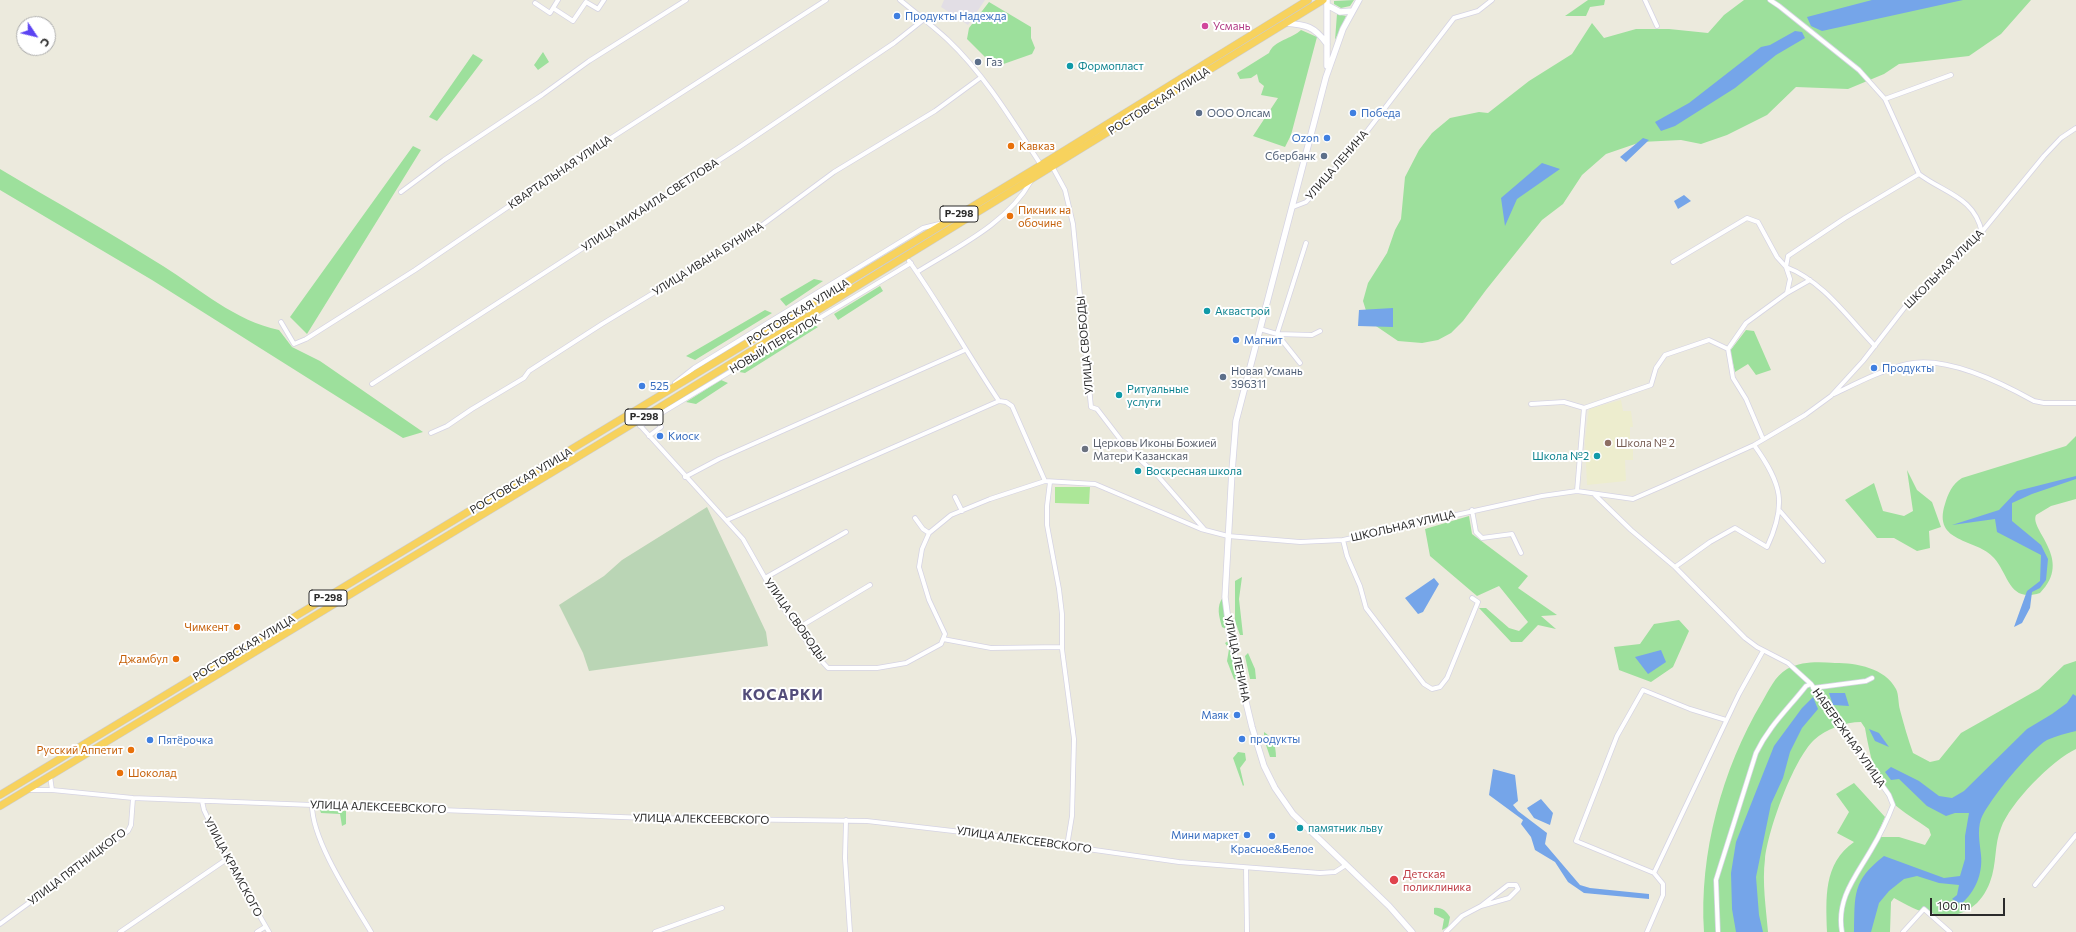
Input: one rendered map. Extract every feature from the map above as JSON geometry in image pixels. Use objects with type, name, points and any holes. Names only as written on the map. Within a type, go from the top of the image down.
[{"type":"highway","name":"РОСТОВСКАЯ УЛИЦА","points":[[0,795],[655,400],[1041,165],[1308,0]]},
{"type":"highway","name":"Р-298","points":[[1285,23],[1326,2]]},
{"type":"highway","name":"РОСТОВСКАЯ УЛИЦА","points":[[0,806],[172,701],[638,424],[906,255],[1285,23]]},
{"type":"highway","points":[[631,414],[638,424]]},
{"type":"main road","points":[[1326,77],[1343,29],[1359,0]]},
{"type":"main road","points":[[1326,2],[1340,12],[1352,11]]},
{"type":"main road","points":[[1326,2],[1328,45],[1326,77]]},
{"type":"main road","points":[[1285,23],[1303,24],[1311,27],[1328,45]]},
{"type":"main road","name":"УЛИЦА ЛЕНИНА","points":[[1326,77],[1236,422],[1225,597],[1230,636],[1252,726],[1264,766],[1274,788],[1293,814],[1389,906],[1412,932]]},
{"type":"street","points":[[535,3],[550,13],[558,0]]},
{"type":"street","points":[[553,8],[573,21],[586,2],[598,9],[604,0]]},
{"type":"street","points":[[401,192],[444,160],[542,95],[589,61],[686,0]]},
{"type":"street","name":"КВАРТАЛЬНАЯ УЛИЦА","points":[[281,322],[294,344],[306,339],[415,270],[580,158],[826,0]]},
{"type":"street","points":[[900,0],[947,39],[980,78],[1041,165]]},
{"type":"street","name":"УЛИЦА ЛЕНИНА","points":[[1293,207],[1306,202],[1317,190],[1368,130],[1454,18],[1478,11],[1492,0]]},
{"type":"street","points":[[1644,0],[1657,26]]},
{"type":"street","points":[[1770,0],[1780,6],[1859,70],[1885,99],[1919,174],[1932,184],[1963,199],[1971,208],[1982,233]]},
{"type":"street","name":"УЛИЦА МИХАИЛА СВЕТЛОВА","points":[[372,384],[738,148],[894,43],[923,20]]},
{"type":"street","points":[[1885,99],[1951,75]]},
{"type":"street","name":"УЛИЦА ИВАНА БУНИНА","points":[[431,433],[447,426],[472,409],[524,378],[529,371],[602,324],[746,238],[834,172],[935,111],[980,78]]},
{"type":"street","name":"ШКОЛЬНАЯ УЛИЦА","points":[[1228,536],[1300,542],[1343,540],[1472,510],[1542,496],[1577,492],[1633,499],[1754,445],[1806,415],[1831,396],[1875,346],[1908,303],[1954,262],[1982,233],[2044,156],[2061,138],[2076,128]]},
{"type":"street","name":"УЛИЦА СВОБОДЫ","points":[[1052,166],[1065,190],[1074,224],[1091,407],[1097,409],[1127,448],[1158,476],[1205,530]]},
{"type":"street","points":[[1787,293],[1790,279],[1786,267],[1788,256],[1845,218],[1919,174]]},
{"type":"street","name":"РОСТОВСКАЯ УЛИЦА","points":[[917,272],[984,231],[1016,202],[1032,178]]},
{"type":"street","points":[[1673,262],[1748,218],[1758,222],[1777,258],[1786,267],[1798,272],[1810,280],[1832,299],[1875,346]]},
{"type":"street","points":[[1277,334],[1306,243]]},
{"type":"street","points":[[906,255],[910,263],[939,303],[965,350],[999,402]]},
{"type":"street","name":"НОВЫЙ ПЕРЕУЛОК","points":[[638,424],[654,416],[910,263]]},
{"type":"street","points":[[1763,439],[1746,400],[1733,378],[1728,349],[1746,323],[1787,293],[1810,280]]},
{"type":"street","points":[[1260,329],[1277,334],[1312,335],[1320,331]]},
{"type":"street","points":[[1277,334],[1300,363]]},
{"type":"street","points":[[1531,404],[1564,402],[1584,408],[1651,385],[1656,368],[1665,355],[1709,340],[1728,349]]},
{"type":"street","points":[[685,477],[719,459],[965,350]]},
{"type":"street","name":"ШКОЛЬНАЯ УЛИЦА","points":[[1831,396],[1888,371],[1919,362],[1949,366],[1968,372],[2034,401],[2076,402]]},
{"type":"street","points":[[727,520],[999,402],[1006,402],[1012,406],[1044,481]]},
{"type":"street","points":[[1577,492],[1584,408]]},
{"type":"street","points":[[649,436],[660,427],[654,416]]},
{"type":"street","name":"УЛИЦА СВОБОДЫ","points":[[638,424],[743,539],[765,578],[817,656],[828,668],[878,668],[906,663],[942,644],[943,639]]},
{"type":"street","points":[[1675,567],[1710,542],[1734,528],[1766,548],[1776,529],[1780,511],[1778,489],[1765,461],[1754,445]]},
{"type":"street","points":[[1062,647],[991,648],[943,639],[945,634],[929,600],[919,567],[922,549],[930,533],[951,515],[962,510],[1044,481],[1072,481],[1095,484],[1205,530],[1228,536]]},
{"type":"street","points":[[1050,482],[1047,506],[1047,525],[1059,589],[1062,614],[1062,647],[1074,739],[1072,816],[1067,846]]},
{"type":"street","points":[[1595,495],[1631,530],[1675,567],[1745,638],[1763,651],[1788,664],[1812,686],[1866,681],[1872,678]]},
{"type":"street","points":[[955,497],[962,510]]},
{"type":"street","points":[[1472,510],[1476,532],[1482,538],[1512,534],[1521,553]]},
{"type":"street","points":[[1780,511],[1823,561]]},
{"type":"street","points":[[916,518],[923,529],[930,533]]},
{"type":"street","points":[[765,578],[846,532]]},
{"type":"street","points":[[1343,540],[1347,556],[1360,586],[1366,608],[1424,684],[1432,689],[1440,687],[1448,678],[1478,602],[1472,598]]},
{"type":"street","points":[[798,628],[870,584]]},
{"type":"street","points":[[1654,873],[1726,720],[1763,651]]},
{"type":"street","name":"НАБЕРЕЖНАЯ УЛИЦА","points":[[1718,932],[1716,880],[1756,753],[1764,736],[1806,686],[1812,686],[1889,795],[1893,805],[1881,832],[1850,883],[1843,902],[1842,932]]},
{"type":"street","points":[[1647,932],[1663,895],[1663,884],[1654,873],[1576,841],[1616,736],[1643,690],[1690,709],[1726,720]]},
{"type":"street","points":[[50,776],[52,790]]},
{"type":"street","name":"УЛИЦА АЛЕКСЕЕВСКОГО","points":[[26,790],[38,788],[133,798],[646,818],[846,820],[908,825],[1179,862],[1246,868],[1335,872],[1346,865]]},
{"type":"street","name":"УЛИЦА ПЯТНИЦКОГО","points":[[0,924],[128,831],[131,825],[133,798]]},
{"type":"street","name":"УЛИЦА КРАМСКОГО","points":[[202,801],[204,810],[227,859],[268,932]]},
{"type":"street","points":[[312,805],[312,815],[322,843],[371,932]]},
{"type":"street","points":[[846,820],[845,858],[850,932]]},
{"type":"street","points":[[2035,885],[2076,835]]},
{"type":"street","points":[[120,932],[227,859]]},
{"type":"street","points":[[1246,868],[1247,932]]},
{"type":"street","points":[[1446,932],[1462,916],[1482,906],[1509,898],[1518,889],[1516,885],[1508,885],[1482,906]]},
{"type":"street","points":[[655,932],[722,908]]},
{"type":"street","points":[[1903,932],[1924,909],[1950,932]]},
{"type":"street","points":[[257,932],[265,927]]},
{"type":"shaded area","points":[[944,0],[985,0],[968,25],[941,7]]},
{"type":"shaded area","name":"Школа № 2","points":[[1621,400],[1623,411],[1631,411],[1633,427],[1630,427],[1630,444],[1633,444],[1633,460],[1625,460],[1626,481],[1587,485],[1585,441],[1589,409]]},
{"type":"shaded area","points":[[707,507],[766,632],[768,646],[589,671],[583,653],[559,605],[604,576],[622,560]]},
{"type":"green space","points":[[1354,0],[1350,6],[1341,8],[1334,4],[1334,1]]},
{"type":"green space","points":[[1588,0],[1605,0],[1604,5],[1590,7],[1586,16],[1565,16]]},
{"type":"green space","points":[[1744,0],[2031,0],[2001,34],[1969,56],[1899,64],[1884,74],[1848,89],[1796,87],[1767,115],[1727,135],[1701,144],[1681,140],[1641,142],[1606,154],[1582,175],[1563,204],[1542,220],[1463,321],[1451,333],[1438,340],[1422,343],[1398,341],[1373,324],[1368,317],[1363,301],[1368,283],[1387,253],[1395,230],[1401,219],[1405,177],[1419,150],[1432,133],[1450,118],[1479,112],[1488,113],[1529,81],[1572,54],[1592,23],[1604,38],[1636,29],[1669,29],[1708,33],[1724,15]]},
{"type":"green space","points":[[989,2],[1031,27],[1031,38],[1035,48],[1032,54],[995,67],[967,39],[969,28]]},
{"type":"green space","points":[[1337,14],[1346,16],[1335,40]]},
{"type":"green space","points":[[1301,30],[1317,37],[1291,135],[1285,147],[1253,136],[1278,98],[1261,95],[1264,86],[1259,82],[1257,74],[1251,78],[1240,79],[1237,73],[1269,53],[1271,49],[1279,42],[1293,36]]},
{"type":"green space","points":[[543,52],[549,62],[538,70],[534,65]]},
{"type":"green space","points":[[473,54],[483,60],[437,121],[429,117]]},
{"type":"green space","points":[[413,146],[421,150],[307,334],[290,317]]},
{"type":"green space","points":[[0,169],[143,253],[233,312],[263,326],[279,330],[292,347],[320,361],[423,432],[403,438],[152,280],[0,190]]},
{"type":"green space","points":[[814,279],[823,281],[786,306],[780,299]]},
{"type":"green space","points":[[880,286],[883,291],[838,320],[834,314]]},
{"type":"green space","points":[[765,310],[772,313],[695,360],[686,356]]},
{"type":"green space","points":[[811,324],[818,327],[745,373],[734,371]]},
{"type":"green space","points":[[1746,330],[1754,331],[1771,370],[1756,375],[1748,364],[1735,372],[1730,351]]},
{"type":"green space","points":[[721,380],[728,383],[696,404],[686,402]]},
{"type":"green space","points":[[2076,436],[2076,499],[2051,506],[2036,515],[2038,529],[2052,557],[2053,569],[2049,581],[2040,593],[2030,595],[2022,594],[2011,586],[1994,558],[1986,552],[1950,533],[1945,526],[1943,517],[1946,500],[1953,486],[1962,478],[2066,446]]},
{"type":"green space","points":[[1907,470],[1917,490],[1932,502],[1941,527],[1929,531],[1930,548],[1917,551],[1894,538],[1877,538],[1845,500],[1874,483],[1883,511],[1904,516],[1913,511]]},
{"type":"green space","points":[[1055,487],[1090,487],[1089,504],[1055,503]]},
{"type":"green space","points":[[1469,516],[1472,534],[1528,576],[1518,588],[1557,615],[1541,616],[1556,629],[1538,625],[1522,642],[1511,642],[1479,608],[1486,608],[1509,628],[1519,631],[1528,622],[1499,586],[1477,596],[1430,556],[1425,529]]},
{"type":"green space","points":[[1242,577],[1239,599],[1243,635],[1240,635],[1235,621],[1235,581]]},
{"type":"green space","points":[[1223,597],[1227,625],[1226,629],[1222,627],[1219,612],[1219,604]]},
{"type":"green space","points":[[1679,620],[1689,631],[1673,667],[1651,682],[1619,670],[1614,647],[1640,644],[1654,624]]},
{"type":"green space","points":[[1228,641],[1230,642],[1238,681],[1234,679],[1227,661],[1229,649],[1225,643]]},
{"type":"green space","points":[[1248,653],[1255,669],[1256,679],[1250,679],[1245,656]]},
{"type":"green space","points":[[2076,661],[2076,749],[2055,762],[2044,772],[2022,795],[2013,807],[1999,834],[1994,868],[1990,882],[1984,894],[1977,903],[1968,910],[1959,914],[1948,916],[1937,915],[1925,913],[1894,898],[1891,902],[1890,932],[1827,932],[1826,907],[1828,882],[1837,861],[1844,851],[1854,842],[1837,833],[1849,812],[1836,794],[1854,783],[1885,817],[1876,837],[1899,837],[1925,845],[1931,835],[1929,829],[1901,810],[1886,795],[1877,778],[1865,728],[1861,722],[1855,722],[1830,729],[1814,740],[1798,763],[1790,779],[1776,814],[1765,859],[1764,886],[1768,932],[1704,932],[1703,902],[1705,873],[1716,813],[1725,784],[1735,755],[1748,728],[1773,684],[1779,675],[1787,669],[1805,663],[1843,663],[1870,668],[1885,676],[1891,682],[1898,694],[1900,710],[1913,753],[1930,762],[1939,760],[1961,733],[2039,689],[2064,665]]},
{"type":"green space","points":[[1264,732],[1270,737],[1273,743],[1276,757],[1270,757],[1264,739]]},
{"type":"green space","points":[[1238,752],[1245,753],[1246,760],[1240,768],[1243,786],[1233,758]]},
{"type":"green space","points":[[320,810],[346,811],[346,824],[342,826],[340,814],[321,813]]},
{"type":"green space","points":[[1434,908],[1442,909],[1450,917],[1448,927],[1442,930],[1444,919],[1434,914]]},
{"type":"water","points":[[1872,0],[1963,0],[1822,31],[1811,26],[1807,17]]},
{"type":"water","points":[[1795,31],[1802,32],[1805,38],[1776,55],[1735,88],[1675,126],[1661,131],[1655,122],[1689,103],[1761,47],[1770,45]]},
{"type":"water","points":[[1643,138],[1649,140],[1626,162],[1620,157]]},
{"type":"water","points":[[1542,163],[1560,169],[1517,199],[1505,226],[1501,198]]},
{"type":"water","points":[[1684,195],[1691,201],[1678,209],[1674,201]]},
{"type":"water","points":[[1393,308],[1393,327],[1358,326],[1359,310]]},
{"type":"water","points":[[2076,476],[2076,479],[2032,494],[2012,503],[2012,521],[2041,545],[2048,559],[2046,580],[2040,588],[2032,592],[2030,608],[2022,623],[2014,627],[2027,591],[2040,581],[2041,555],[1997,532],[1995,519],[1952,525],[1999,510],[2017,491]]},
{"type":"water","points":[[1434,578],[1439,584],[1423,612],[1418,614],[1405,598]]},
{"type":"water","points":[[1661,650],[1666,662],[1648,674],[1635,657]]},
{"type":"water","points":[[1829,693],[1845,693],[1849,706],[1833,705]]},
{"type":"water","points":[[2073,694],[2076,696],[2076,731],[2047,740],[2030,754],[2010,776],[1985,811],[1979,828],[1981,869],[1974,888],[1966,899],[1961,904],[1952,899],[1957,895],[1959,885],[1939,883],[1917,876],[1904,879],[1889,891],[1879,903],[1871,932],[1854,932],[1855,898],[1857,889],[1866,873],[1884,856],[1944,878],[1960,876],[1965,859],[1965,836],[1969,813],[1955,813],[1946,816],[1927,806],[1899,779],[1891,780],[1885,772],[1891,767],[1919,781],[1939,796],[1952,798],[1964,791],[2027,729],[2067,703]]},
{"type":"water","points":[[1813,697],[1818,709],[1802,728],[1790,752],[1783,778],[1771,804],[1756,877],[1759,915],[1763,932],[1736,932],[1732,909],[1731,873],[1736,842],[1774,746],[1802,708]]},
{"type":"water","points":[[1869,729],[1879,733],[1889,747],[1875,741]]},
{"type":"water","points":[[1493,769],[1515,775],[1518,801],[1513,805],[1518,811],[1547,833],[1545,844],[1580,885],[1590,888],[1649,894],[1649,899],[1584,893],[1568,882],[1555,862],[1535,850],[1531,837],[1521,824],[1523,820],[1489,795]]},
{"type":"water","points":[[1541,799],[1553,813],[1550,825],[1534,818],[1527,808]]},
{"type":"place","name":"Продукты Надежда","points":[[897,16]]},
{"type":"place","name":"Усмань","points":[[1205,26]]},
{"type":"place","name":"Газ","points":[[978,62]]},
{"type":"place","name":"Формопласт","points":[[1070,66]]},
{"type":"place","name":"ООО Олсам","points":[[1199,113]]},
{"type":"place","name":"Победа","points":[[1353,113]]},
{"type":"place","name":"Ozon","points":[[1327,138]]},
{"type":"place","name":"Кавказ","points":[[1011,146]]},
{"type":"place","name":"Сбербанк","points":[[1324,156]]},
{"type":"place","name":"Пикник на обочине","points":[[1010,216]]},
{"type":"place","name":"Аквастрой","points":[[1207,311]]},
{"type":"place","name":"Магнит","points":[[1236,340]]},
{"type":"place","name":"Продукты","points":[[1874,368]]},
{"type":"place","name":"Новая Усмань 396311","points":[[1223,377]]},
{"type":"place","name":"525","points":[[642,386]]},
{"type":"place","name":"Ритуальные услуги","points":[[1119,395]]},
{"type":"place","name":"Киоск","points":[[660,436]]},
{"type":"place","name":"Школа № 2","points":[[1608,443]]},
{"type":"place","name":"Церковь Иконы Божией Матери Казанская","points":[[1085,449]]},
{"type":"place","name":"Школа №2","points":[[1597,456]]},
{"type":"place","name":"Воскресная школа","points":[[1138,471]]},
{"type":"place","name":"Чимкент","points":[[237,627]]},
{"type":"place","name":"Джамбул","points":[[176,659]]},
{"type":"place","name":"Маяк","points":[[1237,715]]},
{"type":"place","name":"продукты","points":[[1242,739]]},
{"type":"place","name":"Пятёрочка","points":[[150,740]]},
{"type":"place","name":"Русский Аппетит","points":[[131,750]]},
{"type":"place","name":"Шоколад","points":[[120,773]]},
{"type":"place","name":"памятник льву","points":[[1300,828]]},
{"type":"place","name":"Мини маркет","points":[[1247,835]]},
{"type":"place","name":"Красное&Белое","points":[[1272,836]]},
{"type":"place","name":"Детская поликлиника","points":[[1394,880]]},
{"type":"district","name":"КОСАРКИ","points":[[783,695]]}]
